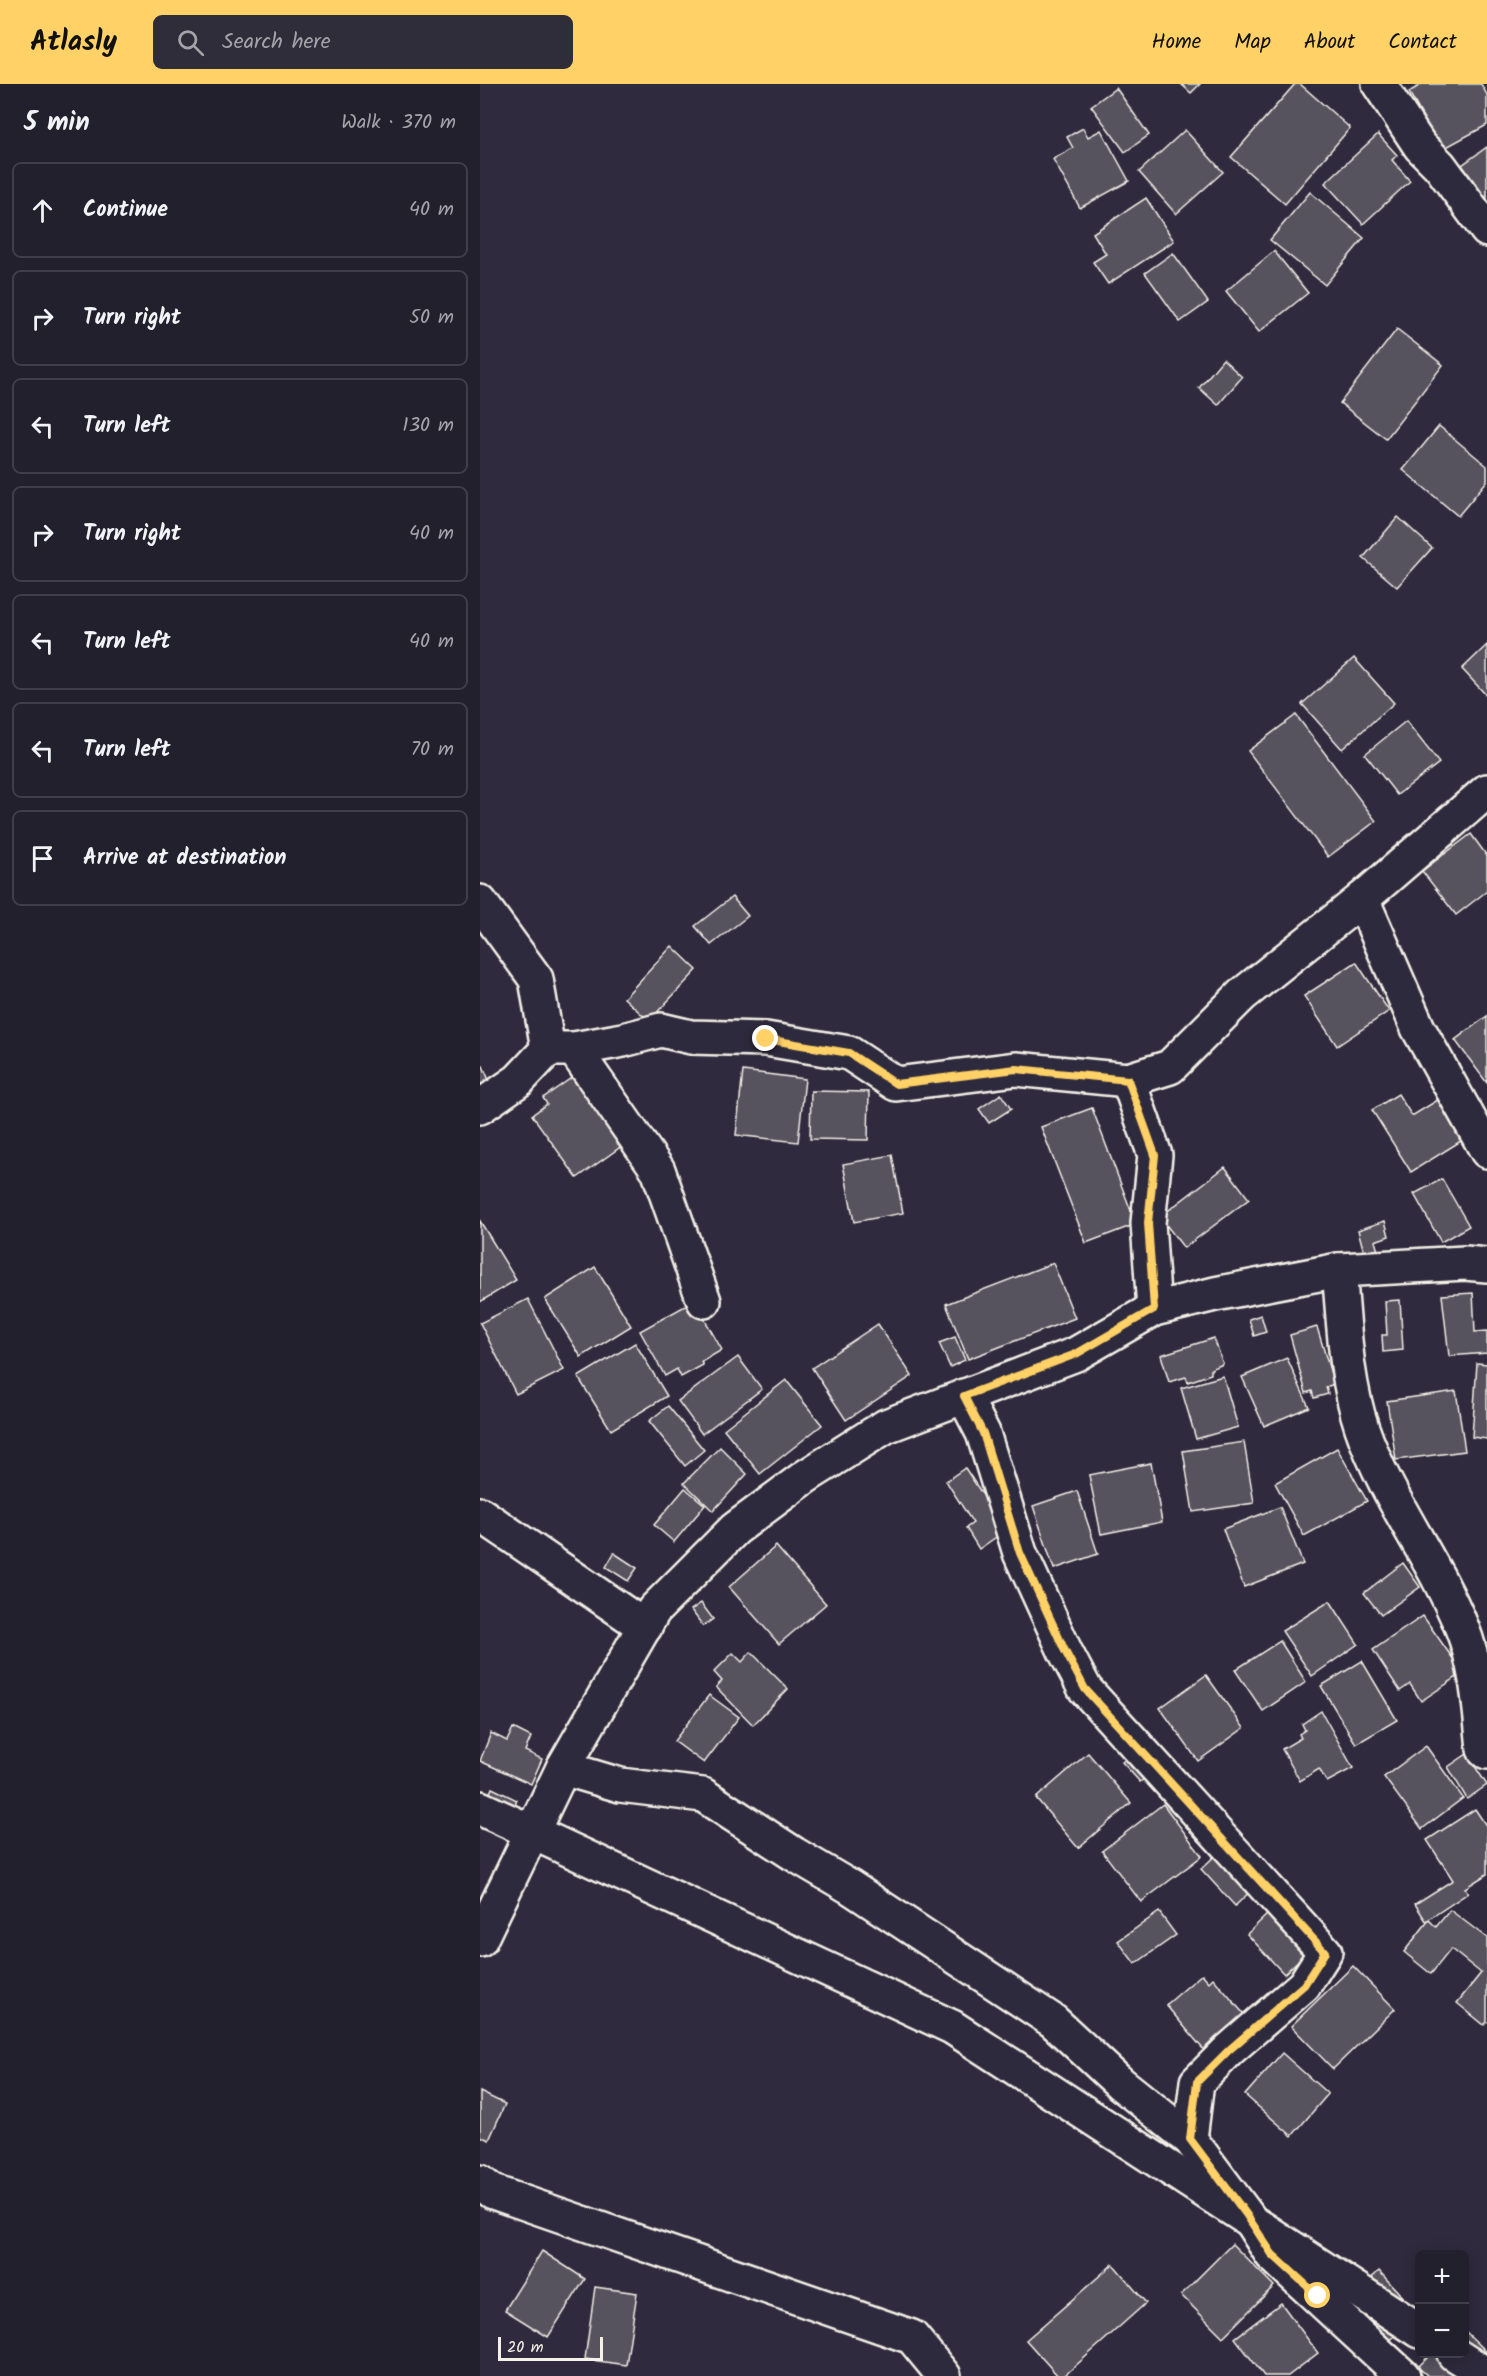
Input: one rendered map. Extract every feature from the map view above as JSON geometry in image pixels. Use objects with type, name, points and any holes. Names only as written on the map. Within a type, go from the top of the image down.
[{"type":"main road","points":[[1379,84],[1420,146],[1440,166],[1487,230]]},
{"type":"main road","points":[[480,1107],[561,1049],[623,1040],[661,1030],[691,1036],[766,1039],[849,1053],[896,1084],[1016,1069],[1128,1080],[1170,1067],[1242,995],[1362,899],[1487,791]]},
{"type":"main road","points":[[1362,899],[1418,1028],[1487,1151]]},
{"type":"main road","points":[[480,902],[536,979],[561,1049],[658,1170],[704,1301]]},
{"type":"main road","points":[[1128,1080],[1155,1155],[1148,1223],[1154,1309]]},
{"type":"main road","points":[[480,1940],[563,1768],[654,1610],[735,1529],[805,1477],[886,1426],[1076,1354],[1154,1309],[1215,1294],[1339,1270],[1466,1263],[1487,1265]]},
{"type":"main road","points":[[1339,1270],[1350,1379],[1362,1428],[1389,1489],[1422,1547],[1462,1629],[1479,1696],[1484,1749],[1487,1752]]},
{"type":"main road","points":[[964,1396],[983,1433],[1020,1553],[1085,1689],[1325,1952],[1304,1985],[1229,2050],[1197,2082],[1190,2139]]},
{"type":"main road","points":[[480,1514],[645,1627]]},
{"type":"main road","points":[[563,1768],[620,1785],[703,1795],[850,1887],[1053,2021],[1120,2083],[1190,2139],[1246,2214],[1272,2254],[1403,2376]]},
{"type":"main road","points":[[480,1808],[952,2027],[1415,2328]]},
{"type":"main road","points":[[480,2182],[493,2192],[912,2337],[944,2376]]},
{"type":"main road","points":[[1460,2358],[1487,2375]]},
{"type":"building","points":[[1181,84],[1200,84],[1191,93]]},
{"type":"building","points":[[1295,84],[1300,84],[1350,128],[1285,204],[1231,157]]},
{"type":"building","points":[[1422,84],[1481,84],[1487,95],[1487,125],[1441,150],[1409,92]]},
{"type":"building","points":[[1116,88],[1149,135],[1125,152],[1091,106]]},
{"type":"building","points":[[1083,128],[1088,137],[1101,130],[1129,181],[1080,208],[1053,159],[1073,148],[1067,137]]},
{"type":"building","points":[[1185,130],[1223,172],[1176,214],[1139,172]]},
{"type":"building","points":[[1378,134],[1397,155],[1392,160],[1410,181],[1363,224],[1325,183]]},
{"type":"building","points":[[1487,147],[1487,200],[1462,165]]},
{"type":"building","points":[[1310,192],[1364,238],[1325,285],[1270,240]]},
{"type":"building","points":[[1146,198],[1174,241],[1108,284],[1093,262],[1106,254],[1093,233]]},
{"type":"building","points":[[1274,251],[1308,293],[1259,332],[1226,291]]},
{"type":"building","points":[[1173,253],[1208,302],[1180,322],[1145,273]]},
{"type":"building","points":[[1397,329],[1443,365],[1386,439],[1340,403]]},
{"type":"building","points":[[1223,359],[1242,377],[1218,405],[1199,388]]},
{"type":"building","points":[[1439,426],[1487,466],[1487,481],[1458,516],[1403,470]]},
{"type":"building","points":[[1398,517],[1432,548],[1397,587],[1363,558]]},
{"type":"building","points":[[1487,645],[1487,696],[1462,669]]},
{"type":"building","points":[[1354,658],[1394,703],[1342,749],[1302,704]]},
{"type":"building","points":[[1296,715],[1376,821],[1328,857],[1248,751]]},
{"type":"building","points":[[1406,721],[1439,763],[1397,795],[1365,754]]},
{"type":"building","points":[[1471,834],[1487,856],[1487,891],[1456,915],[1422,871]]},
{"type":"building","points":[[732,897],[748,916],[711,945],[695,926]]},
{"type":"building","points":[[672,946],[697,970],[649,1021],[624,998]]},
{"type":"building","points":[[1356,962],[1389,1011],[1337,1046],[1304,996]]},
{"type":"building","points":[[1487,1016],[1487,1083],[1455,1040]]},
{"type":"building","points":[[483,1066],[491,1085],[480,1091],[480,1067]]},
{"type":"building","points":[[743,1071],[805,1079],[798,1142],[736,1135]]},
{"type":"building","points":[[577,1074],[626,1143],[577,1178],[532,1115],[547,1104],[543,1098]]},
{"type":"building","points":[[811,1091],[869,1092],[868,1140],[810,1139]]},
{"type":"building","points":[[1449,1093],[1474,1133],[1411,1172],[1372,1110],[1398,1094],[1412,1116]]},
{"type":"building","points":[[1001,1094],[1011,1109],[989,1123],[979,1109]]},
{"type":"building","points":[[1092,1108],[1136,1224],[1086,1243],[1041,1127]]},
{"type":"building","points":[[892,1155],[903,1213],[854,1222],[843,1164]]},
{"type":"building","points":[[1225,1167],[1249,1199],[1184,1248],[1160,1217]]},
{"type":"building","points":[[1442,1179],[1469,1226],[1441,1242],[1414,1194]]},
{"type":"building","points":[[480,1221],[516,1280],[480,1302]]},
{"type":"building","points":[[1385,1221],[1389,1236],[1375,1241],[1378,1251],[1365,1256],[1358,1230]]},
{"type":"building","points":[[1053,1263],[1075,1318],[968,1359],[946,1304]]},
{"type":"building","points":[[595,1267],[631,1326],[581,1357],[545,1299]]},
{"type":"building","points":[[1473,1293],[1475,1332],[1487,1331],[1487,1353],[1449,1356],[1442,1295]]},
{"type":"building","points":[[528,1299],[564,1370],[516,1394],[480,1323]]},
{"type":"building","points":[[1400,1300],[1403,1350],[1383,1352],[1382,1335],[1387,1335],[1385,1301]]},
{"type":"building","points":[[694,1301],[722,1350],[701,1362],[703,1365],[681,1377],[677,1369],[665,1376],[640,1331]]},
{"type":"building","points":[[1261,1315],[1266,1332],[1254,1336],[1249,1319]]},
{"type":"building","points":[[878,1324],[912,1376],[846,1420],[812,1368]]},
{"type":"building","points":[[1317,1327],[1334,1384],[1326,1387],[1328,1394],[1314,1398],[1312,1391],[1306,1393],[1290,1335]]},
{"type":"building","points":[[955,1337],[965,1360],[950,1367],[939,1343]]},
{"type":"building","points":[[1214,1338],[1223,1364],[1211,1369],[1211,1374],[1188,1382],[1186,1377],[1169,1382],[1161,1355]]},
{"type":"building","points":[[635,1343],[667,1396],[611,1430],[578,1377]]},
{"type":"building","points":[[738,1357],[762,1389],[702,1434],[678,1401]]},
{"type":"building","points":[[1287,1358],[1309,1407],[1264,1426],[1242,1377]]},
{"type":"building","points":[[1477,1363],[1487,1364],[1487,1439],[1472,1437]]},
{"type":"building","points":[[1223,1376],[1238,1427],[1196,1439],[1181,1388]]},
{"type":"building","points":[[786,1380],[822,1425],[760,1474],[724,1429]]},
{"type":"building","points":[[1456,1391],[1465,1451],[1396,1460],[1387,1401]]},
{"type":"building","points":[[668,1406],[704,1450],[685,1466],[649,1421]]},
{"type":"building","points":[[1244,1442],[1254,1503],[1193,1512],[1183,1451]]},
{"type":"building","points":[[720,1447],[747,1474],[713,1511],[684,1483]]},
{"type":"building","points":[[1337,1448],[1367,1501],[1304,1536],[1275,1483]]},
{"type":"building","points":[[1151,1463],[1162,1522],[1101,1534],[1089,1475]]},
{"type":"building","points":[[965,1468],[998,1518],[1002,1533],[979,1549],[966,1528],[973,1523],[946,1481]]},
{"type":"building","points":[[685,1488],[705,1505],[674,1542],[654,1525]]},
{"type":"building","points":[[1077,1491],[1098,1554],[1054,1569],[1033,1506]]},
{"type":"building","points":[[1280,1507],[1303,1564],[1244,1587],[1223,1529]]},
{"type":"building","points":[[776,1546],[826,1604],[779,1644],[729,1587]]},
{"type":"building","points":[[614,1553],[637,1568],[628,1581],[606,1567]]},
{"type":"building","points":[[1403,1563],[1420,1587],[1381,1615],[1364,1593]]},
{"type":"building","points":[[1330,1601],[1358,1644],[1312,1676],[1282,1631]]},
{"type":"building","points":[[701,1603],[713,1619],[703,1626],[691,1610]]},
{"type":"building","points":[[1423,1616],[1463,1673],[1421,1701],[1410,1684],[1400,1691],[1373,1650]]},
{"type":"building","points":[[1280,1641],[1306,1682],[1263,1711],[1235,1670]]},
{"type":"building","points":[[751,1652],[788,1689],[753,1725],[716,1687],[722,1681],[714,1672],[733,1653],[742,1662]]},
{"type":"building","points":[[1362,1661],[1397,1720],[1356,1744],[1321,1686]]},
{"type":"building","points":[[1206,1675],[1244,1728],[1198,1761],[1160,1708]]},
{"type":"building","points":[[709,1695],[739,1717],[704,1763],[674,1741]]},
{"type":"building","points":[[1321,1711],[1353,1768],[1327,1782],[1319,1769],[1300,1781],[1282,1749],[1301,1738],[1299,1734],[1305,1730],[1302,1724]]},
{"type":"building","points":[[513,1728],[531,1737],[525,1751],[542,1759],[531,1784],[480,1761],[491,1733],[507,1741]]},
{"type":"building","points":[[1426,1746],[1463,1798],[1422,1829],[1384,1777]]},
{"type":"building","points":[[1088,1753],[1131,1803],[1078,1848],[1036,1798]]},
{"type":"building","points":[[1467,1754],[1487,1785],[1467,1799],[1448,1767]]},
{"type":"building","points":[[1130,1756],[1148,1776],[1140,1782],[1122,1762]]},
{"type":"building","points":[[492,1788],[517,1800],[509,1818],[484,1806]]},
{"type":"building","points":[[1163,1804],[1202,1856],[1141,1902],[1102,1851]]},
{"type":"building","points":[[1475,1809],[1487,1827],[1487,1874],[1465,1888],[1468,1893],[1426,1921],[1415,1904],[1453,1880],[1427,1840]]},
{"type":"building","points":[[1222,1849],[1256,1886],[1235,1906],[1201,1869]]},
{"type":"building","points":[[1272,1910],[1309,1950],[1284,1974],[1247,1934]]},
{"type":"building","points":[[1450,1910],[1487,1938],[1487,2022],[1484,2025],[1457,2003],[1481,1973],[1451,1949],[1431,1974],[1404,1952],[1429,1920],[1436,1927]]},
{"type":"building","points":[[1159,1912],[1176,1935],[1135,1964],[1118,1941]]},
{"type":"building","points":[[1353,1966],[1395,2009],[1333,2069],[1291,2026]]},
{"type":"building","points":[[1202,1974],[1209,1982],[1213,1978],[1249,2020],[1208,2055],[1166,2005]]},
{"type":"building","points":[[1282,2053],[1328,2094],[1292,2136],[1245,2095]]},
{"type":"building","points":[[480,2092],[505,2104],[489,2140],[480,2136]]},
{"type":"building","points":[[1232,2244],[1274,2286],[1223,2337],[1181,2295]]},
{"type":"building","points":[[542,2251],[585,2279],[548,2337],[505,2310]]},
{"type":"building","points":[[1113,2264],[1146,2303],[1064,2376],[1058,2376],[1026,2340]]},
{"type":"building","points":[[1379,2271],[1415,2311],[1415,2318],[1387,2343],[1348,2300]]},
{"type":"building","points":[[595,2287],[637,2293],[626,2365],[585,2359]]},
{"type":"building","points":[[1281,2303],[1318,2353],[1288,2376],[1264,2376],[1235,2338]]},
{"type":"building","points":[[1469,2335],[1487,2352],[1487,2376],[1428,2376],[1418,2367],[1427,2358],[1469,2358]]},
{"type":"route","points":[[766,1039],[849,1053],[896,1084],[1016,1069],[1128,1080],[1155,1155],[1148,1223],[1154,1309],[1076,1354],[964,1396],[983,1433],[1020,1553],[1085,1689],[1325,1952],[1304,1985],[1229,2050],[1197,2082],[1190,2139],[1246,2214],[1272,2254],[1318,2296]]}]
